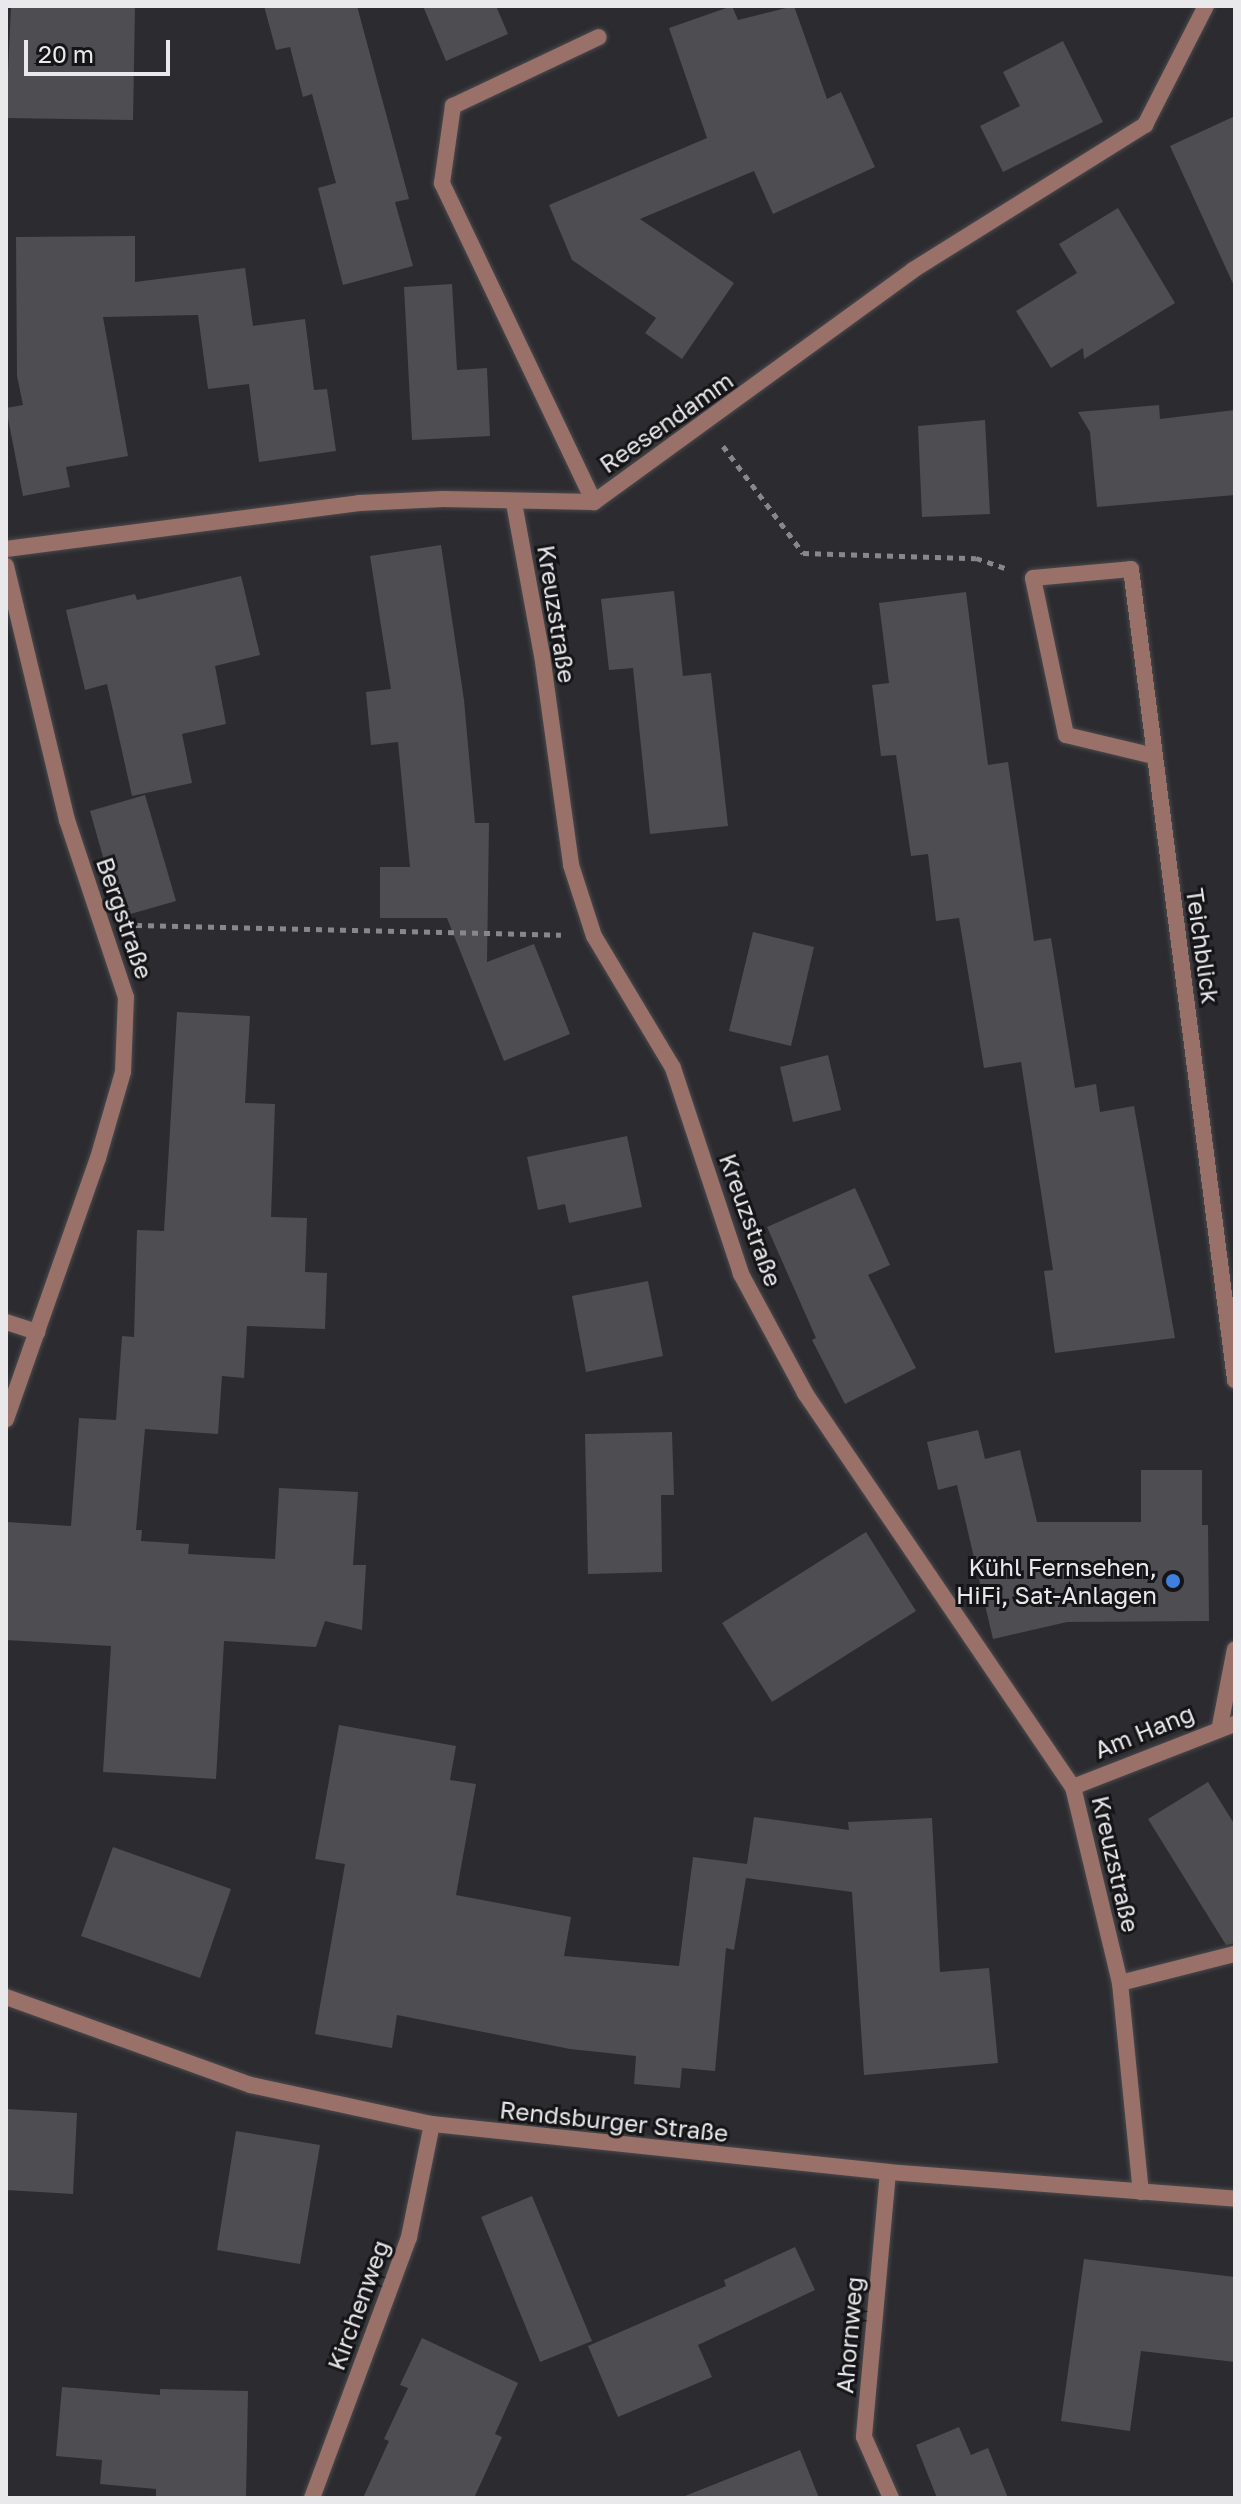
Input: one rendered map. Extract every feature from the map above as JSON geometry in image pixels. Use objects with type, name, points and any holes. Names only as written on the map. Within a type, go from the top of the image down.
[{"type":"street","name":"Reesendamm","points":[[6,549],[359,503],[443,499],[514,503],[594,502],[707,424],[913,270],[1145,125],[1206,6]]},
{"type":"street","points":[[594,502],[442,183],[453,106],[599,37]]},
{"type":"street","name":"Kreuzstraße","points":[[514,503],[542,655],[571,865],[594,936],[673,1068],[741,1274],[805,1393],[1073,1787],[1120,1983],[1141,2192]]},
{"type":"street","name":"Bergstraße","points":[[6,566],[67,820],[126,997],[123,1072],[83,1206],[6,1419]]},
{"type":"street","name":"Teichblick","points":[[1033,578],[1131,569],[1235,1380]]},
{"type":"street","points":[[1033,578],[1066,735],[1154,756]]},
{"type":"street","points":[[6,1322],[37,1332]]},
{"type":"street","points":[[1227,1725],[1235,1649]]},
{"type":"street","name":"Am Hang","points":[[1073,1787],[1227,1725]]},
{"type":"street","points":[[1120,1983],[1235,1954]]},
{"type":"street","name":"Rendsburger Straße","points":[[6,1997],[251,2085],[432,2124],[888,2172],[1235,2199]]},
{"type":"street","name":"Kirchenweg","points":[[312,2498],[409,2237],[432,2124]]},
{"type":"street","name":"Ahornweg","points":[[888,2172],[864,2437],[891,2498]]},
{"type":"path","points":[[707,424],[803,553],[976,558],[1033,578]]},
{"type":"path","points":[[101,925],[594,936]]},
{"type":"building","points":[[11,6],[135,6],[133,120],[6,118]]},
{"type":"building","points":[[264,6],[357,6],[409,199],[395,202],[413,266],[343,285],[318,188],[336,183],[312,94],[303,97],[290,47],[276,50]]},
{"type":"building","points":[[423,6],[496,6],[508,34],[446,61]]},
{"type":"building","points":[[732,6],[738,20],[794,6],[827,99],[841,92],[875,167],[773,214],[754,171],[640,219],[734,283],[682,359],[645,333],[656,318],[572,260],[549,205],[707,138],[669,28]]},
{"type":"building","points":[[1063,41],[1103,122],[1003,172],[980,126],[1020,106],[1003,72]]},
{"type":"building","points":[[1235,116],[1235,288],[1170,146]]},
{"type":"building","points":[[1118,208],[1175,303],[1084,359],[1083,348],[1051,368],[1016,311],[1077,273],[1059,244]]},
{"type":"building","points":[[135,236],[135,282],[245,268],[253,326],[305,319],[314,390],[327,389],[336,451],[259,462],[249,384],[208,389],[198,315],[103,317],[128,456],[66,467],[70,487],[23,496],[6,408],[23,405],[17,376],[16,237]]},
{"type":"building","points":[[452,284],[457,370],[487,368],[490,436],[412,440],[404,287]]},
{"type":"building","points":[[1159,405],[1160,419],[1235,410],[1235,495],[1097,507],[1090,432],[1078,412]]},
{"type":"building","points":[[985,420],[990,514],[922,517],[918,426]]},
{"type":"building","points":[[441,545],[464,700],[475,823],[489,823],[487,962],[534,944],[570,1034],[504,1061],[447,918],[380,918],[380,867],[410,867],[398,742],[371,745],[366,692],[391,689],[370,556]]},
{"type":"building","points":[[241,576],[260,655],[215,666],[226,724],[182,734],[192,783],[132,796],[107,684],[85,690],[66,610],[135,594],[137,600]]},
{"type":"building","points":[[674,591],[683,676],[711,673],[728,826],[650,834],[633,668],[609,670],[601,599]]},
{"type":"building","points":[[966,592],[988,765],[1008,762],[1034,941],[1051,938],[1075,1088],[1096,1084],[1100,1112],[1134,1106],[1175,1338],[1055,1353],[1044,1271],[1053,1270],[1021,1062],[984,1068],[959,918],[936,921],[928,854],[911,856],[896,755],[881,756],[872,685],[889,683],[879,603]]},
{"type":"building","points":[[145,795],[176,901],[120,917],[90,811]]},
{"type":"building","points":[[753,932],[814,947],[791,1046],[729,1031]]},
{"type":"building","points":[[177,1012],[250,1016],[245,1103],[275,1104],[271,1217],[307,1218],[305,1272],[327,1273],[325,1329],[247,1326],[244,1378],[222,1376],[218,1434],[145,1429],[136,1530],[142,1530],[141,1541],[189,1544],[188,1554],[275,1559],[279,1488],[358,1492],[353,1565],[366,1565],[362,1630],[325,1621],[316,1647],[224,1641],[216,1779],[103,1772],[111,1646],[6,1640],[6,1522],[71,1526],[79,1418],[116,1420],[122,1336],[134,1337],[137,1230],[164,1231]]},
{"type":"building","points":[[828,1055],[841,1110],[793,1122],[780,1067]]},
{"type":"building","points":[[627,1136],[642,1207],[569,1223],[565,1204],[538,1210],[527,1157]]},
{"type":"building","points":[[855,1188],[890,1265],[868,1275],[916,1368],[845,1404],[812,1340],[816,1338],[767,1227]]},
{"type":"building","points":[[648,1281],[663,1356],[586,1372],[572,1296]]},
{"type":"building","points":[[978,1430],[985,1459],[1020,1450],[1037,1522],[1141,1522],[1141,1470],[1202,1470],[1202,1525],[1208,1525],[1209,1621],[1067,1622],[993,1639],[957,1485],[938,1490],[927,1442]]},
{"type":"building","points":[[672,1432],[674,1495],[661,1495],[662,1572],[588,1574],[585,1434]]},
{"type":"building","points":[[866,1532],[916,1611],[772,1702],[722,1623]]},
{"type":"building","points":[[339,1725],[456,1746],[450,1780],[476,1784],[456,1895],[571,1917],[564,1956],[679,1966],[693,1857],[747,1864],[754,1817],[849,1830],[848,1822],[932,1818],[940,1972],[989,1968],[998,2063],[864,2075],[852,1892],[746,1878],[734,1950],[726,1948],[715,2071],[682,2068],[680,2088],[634,2084],[636,2056],[570,2049],[397,2015],[392,2048],[315,2034],[345,1864],[315,1859]]},
{"type":"building","points":[[1208,1782],[1235,1825],[1235,1943],[1226,1945],[1148,1819]]},
{"type":"building","points":[[113,1847],[231,1889],[200,1978],[81,1936]]},
{"type":"building","points":[[6,2109],[77,2113],[73,2194],[6,2190]]},
{"type":"building","points":[[236,2131],[320,2145],[300,2264],[217,2250]]},
{"type":"building","points":[[532,2196],[592,2341],[540,2362],[481,2217]]},
{"type":"building","points":[[795,2247],[815,2290],[698,2345],[712,2377],[618,2417],[588,2346],[726,2286],[724,2280]]},
{"type":"building","points":[[1084,2259],[1235,2277],[1235,2362],[1141,2351],[1130,2431],[1061,2421]]},
{"type":"building","points":[[422,2338],[518,2383],[495,2434],[502,2437],[474,2498],[363,2498],[389,2441],[384,2439],[408,2388],[400,2385]]},
{"type":"building","points":[[62,2387],[160,2395],[160,2389],[248,2391],[246,2498],[156,2498],[156,2489],[100,2484],[102,2460],[56,2456]]},
{"type":"building","points":[[959,2427],[971,2455],[988,2448],[1008,2498],[937,2498],[916,2445]]},
{"type":"building","points":[[800,2450],[819,2498],[685,2498],[685,2496]]},
{"type":"place","name":"Kühl Fernsehen, HiFi, Sat-Anlagen","points":[[1173,1581]]}]
